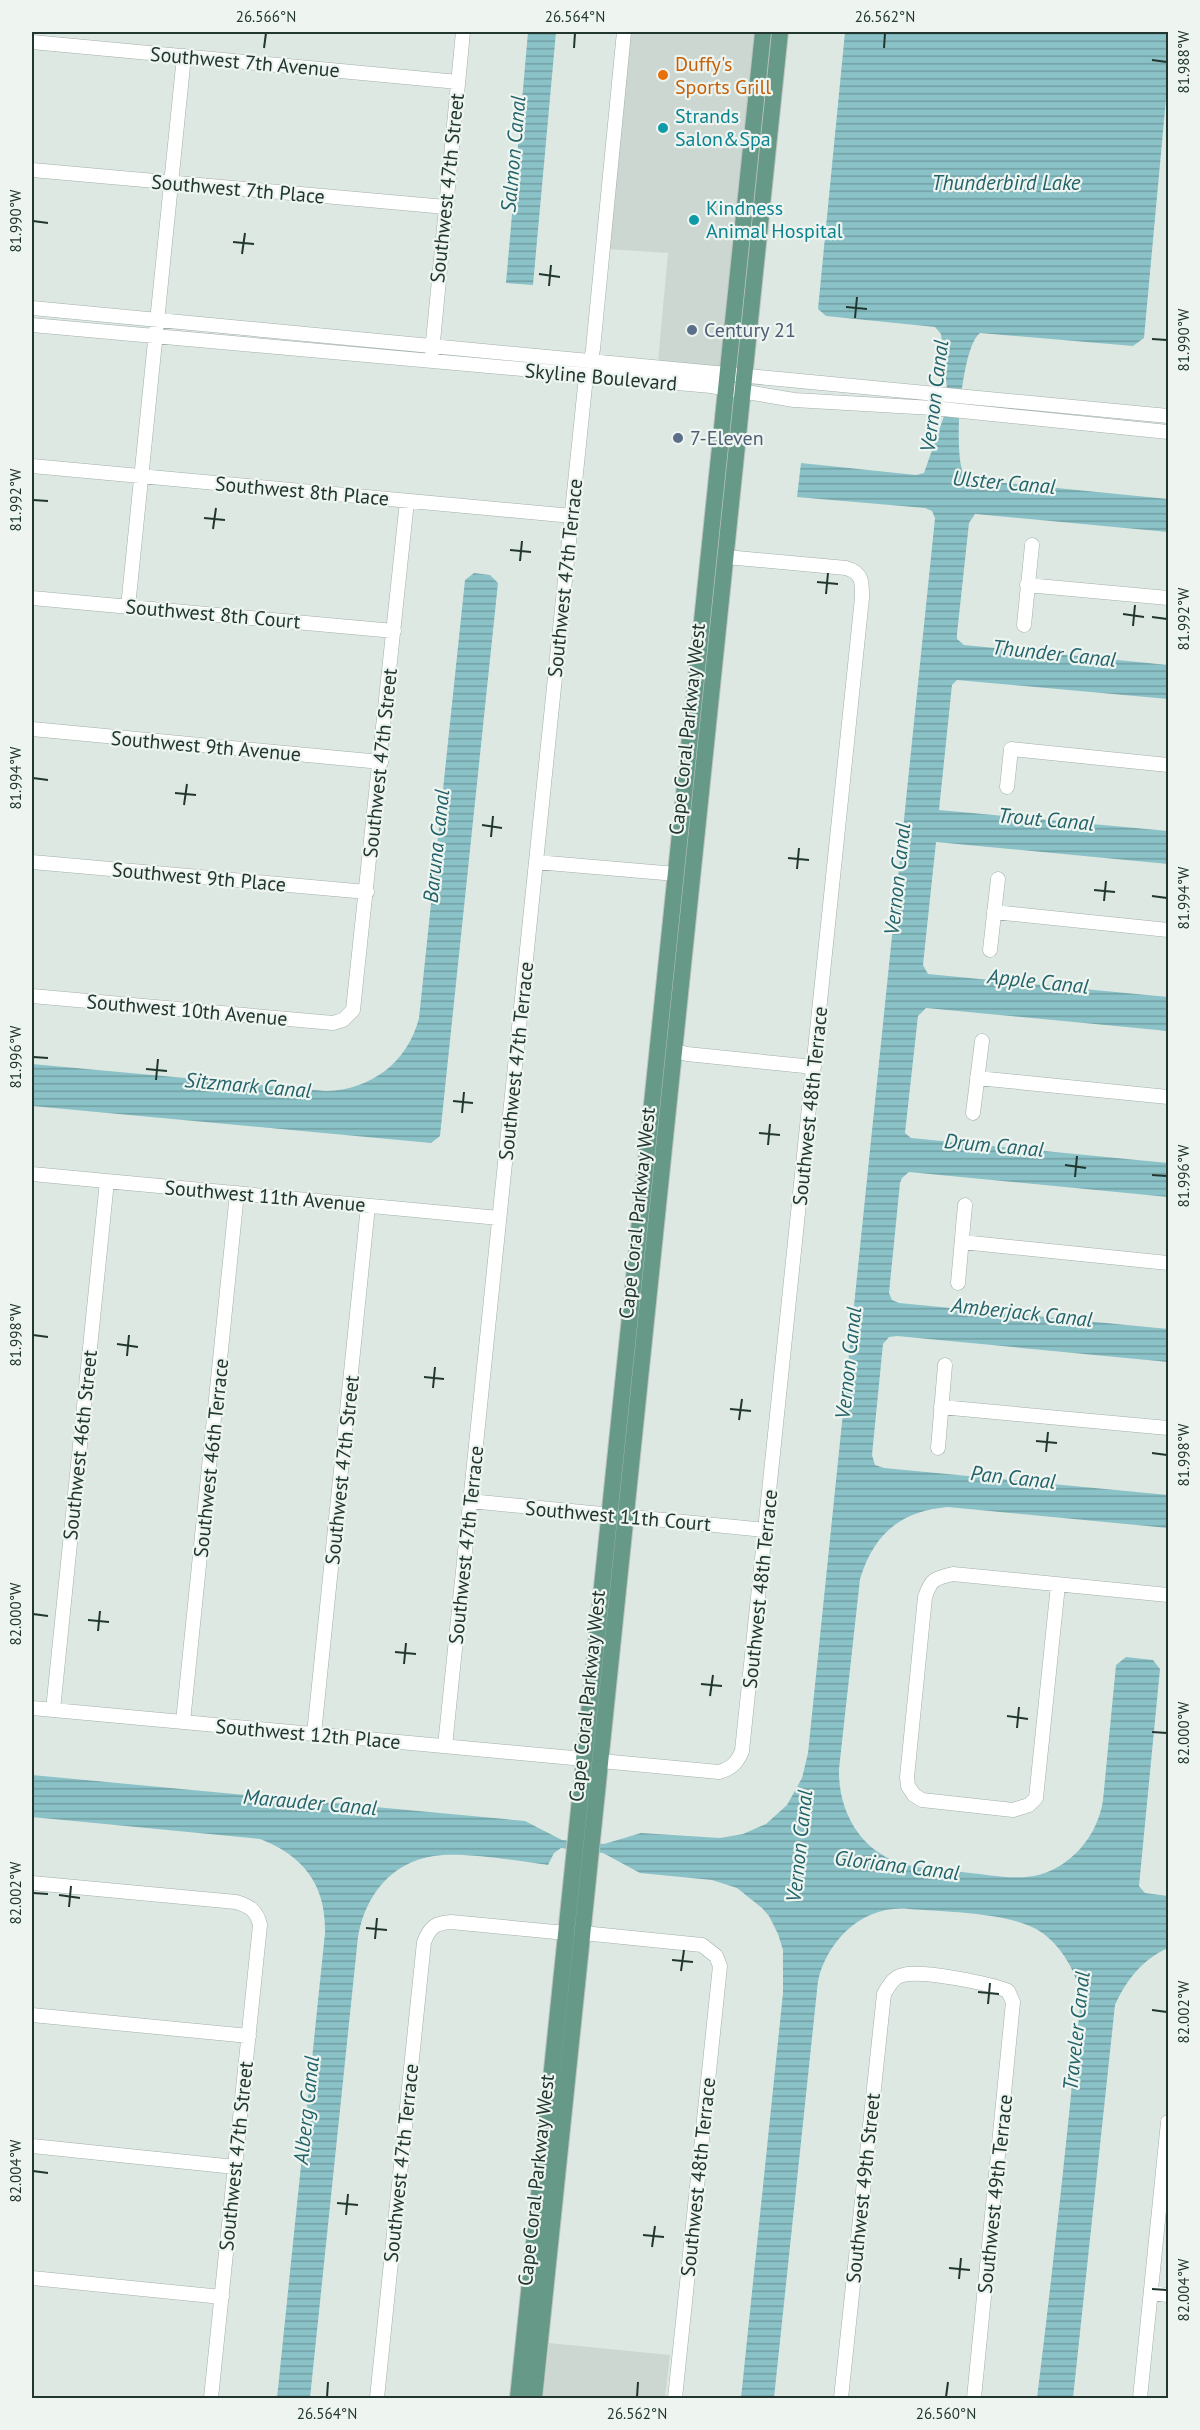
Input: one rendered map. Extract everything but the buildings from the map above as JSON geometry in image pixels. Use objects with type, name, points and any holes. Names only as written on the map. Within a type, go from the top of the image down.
[{"type":"main road","name":"Cape Coral Parkway West","points":[[618,1516],[656,1064],[763,32]]},
{"type":"main road","name":"Cape Coral Parkway West","points":[[534,2398],[583,1934],[581,1868],[583,1822],[592,1760],[618,1516],[661,1182],[780,32]]},
{"type":"main road","points":[[670,924],[676,944],[667,1030],[675,1051]]},
{"type":"main road","points":[[656,1064],[663,1067],[655,1152],[661,1182]]},
{"type":"main road","name":"Cape Coral Parkway West","points":[[518,2398],[566,1933],[581,1868]]},
{"type":"main road","points":[[554,2055],[560,2057],[561,2061],[553,2136],[559,2170]]},
{"type":"main road","points":[[530,2283],[535,2311],[527,2386],[529,2394],[534,2398]]},
{"type":"street","name":"Southwest 47th Street","points":[[431,362],[463,32]]},
{"type":"street","points":[[484,367],[518,363],[569,368],[591,360],[624,32]]},
{"type":"street","name":"Southwest 7th Avenue","points":[[32,42],[458,82]]},
{"type":"street","points":[[128,607],[184,56]]},
{"type":"street","name":"Southwest 7th Place","points":[[32,170],[446,207]]},
{"type":"street","name":"Skyline Boulevard","points":[[32,308],[660,366],[727,380]]},
{"type":"street","name":"Skyline Boulevard","points":[[32,325],[586,376],[727,380],[964,404],[1168,416]]},
{"type":"street","points":[[586,376],[601,366],[649,369],[660,366]]},
{"type":"street","name":"Southwest 47th Terrace","points":[[445,1746],[586,376]]},
{"type":"street","name":"Skyline Boulevard","points":[[745,382],[765,396],[794,400],[943,402]]},
{"type":"street","name":"Skyline Boulevard","points":[[964,404],[1168,432]]},
{"type":"street","name":"Southwest 8th Place","points":[[32,466],[572,516]]},
{"type":"street","name":"Southwest 47th Street","points":[[343,1020],[353,1010],[356,1000],[407,501]]},
{"type":"street","points":[[1024,625],[1032,545]]},
{"type":"street","name":"Southwest 48th Terrace","points":[[726,556],[846,567],[855,570],[862,579],[862,607],[742,1751],[738,1761],[730,1769]]},
{"type":"street","points":[[1027,585],[1168,598]]},
{"type":"street","name":"Southwest 8th Court","points":[[32,598],[394,631]]},
{"type":"street","name":"Southwest 9th Avenue","points":[[32,729],[381,762]]},
{"type":"street","points":[[1007,787],[1011,749],[1168,765]]},
{"type":"street","name":"Southwest 9th Place","points":[[32,861],[367,892]]},
{"type":"street","points":[[536,862],[676,874]]},
{"type":"street","points":[[990,950],[998,879]]},
{"type":"street","points":[[994,912],[1168,930]]},
{"type":"street","name":"Southwest 10th Avenue","points":[[32,996],[333,1023],[343,1020]]},
{"type":"street","points":[[973,1113],[982,1041]]},
{"type":"street","points":[[675,1051],[814,1067]]},
{"type":"street","points":[[977,1078],[1168,1096]]},
{"type":"street","name":"Southwest 11th Avenue","points":[[32,1174],[500,1218]]},
{"type":"street","name":"Southwest 46th Street","points":[[53,1710],[107,1181]]},
{"type":"street","name":"Southwest 46th Terrace","points":[[183,1722],[237,1193]]},
{"type":"street","points":[[958,1283],[966,1205]]},
{"type":"street","name":"Southwest 47th Street","points":[[314,1734],[368,1206]]},
{"type":"street","points":[[962,1242],[1168,1263]]},
{"type":"street","points":[[938,1448],[945,1365]]},
{"type":"street","points":[[941,1407],[1168,1428]]},
{"type":"street","name":"Southwest 11th Court","points":[[470,1501],[765,1530]]},
{"type":"street","points":[[1058,1585],[1036,1798],[1029,1805],[1013,1810],[922,1800],[914,1795],[908,1786],[907,1777],[912,1721],[925,1597],[928,1587],[935,1578],[953,1574],[1168,1595]]},
{"type":"street","name":"Southwest 12th Place","points":[[32,1708],[719,1772],[730,1769]]},
{"type":"street","points":[[583,1822],[584,1836],[575,1917],[577,1930],[583,1934]]},
{"type":"street","name":"Southwest 47th Street","points":[[32,1883],[236,1902],[247,1905],[257,1914],[260,1925],[211,2398]]},
{"type":"street","name":"Southwest 47th Terrace","points":[[377,2398],[423,1954],[429,1929],[438,1923],[451,1922],[566,1933]]},
{"type":"street","name":"Southwest 48th Terrace","points":[[583,1934],[702,1945],[716,1956],[720,1966],[675,2398]]},
{"type":"street","name":"Southwest 49th Terrace","points":[[893,1980],[902,1975],[918,1975],[988,1983],[1008,1991],[1014,2002],[974,2398]]},
{"type":"street","name":"Southwest 49th Street","points":[[842,2398],[884,1994],[893,1980]]},
{"type":"street","points":[[32,2015],[249,2036]]},
{"type":"street","points":[[1140,2398],[1168,2122]]},
{"type":"street","points":[[32,2146],[235,2166]]},
{"type":"street","points":[[32,2278],[222,2297]]},
{"type":"street","points":[[1151,2293],[1168,2295]]},
{"type":"shaded area","points":[[628,32],[757,32],[723,367],[658,361],[668,253],[607,249]]},
{"type":"shaded area","points":[[549,2343],[670,2355],[665,2398],[543,2398]]},
{"type":"water","points":[[528,32],[556,32],[533,285],[506,283]]},
{"type":"water","points":[[845,32],[1168,32],[1168,77],[1144,338],[1133,346],[980,333],[973,342],[963,380],[959,450],[966,479],[1168,499],[1168,532],[975,514],[969,523],[957,639],[964,645],[1168,665],[1168,699],[957,680],[952,685],[939,810],[1168,831],[1168,864],[936,842],[923,965],[928,974],[1168,997],[1168,1031],[926,1008],[918,1016],[905,1133],[911,1138],[1168,1163],[1168,1197],[909,1172],[900,1183],[889,1293],[892,1300],[899,1303],[1168,1329],[1168,1362],[889,1337],[883,1344],[872,1455],[875,1465],[884,1468],[1168,1495],[1168,1528],[948,1507],[916,1514],[891,1528],[873,1549],[860,1579],[839,1769],[843,1801],[848,1816],[865,1841],[877,1852],[891,1860],[920,1868],[1007,1877],[1034,1876],[1047,1872],[1059,1866],[1080,1849],[1095,1826],[1100,1813],[1116,1665],[1126,1657],[1153,1660],[1160,1669],[1139,1886],[1145,1893],[1168,1896],[1168,1948],[1150,1958],[1136,1971],[1115,2005],[1073,2398],[1037,2398],[1080,2007],[1074,1975],[1055,1944],[1041,1932],[1013,1920],[959,1912],[893,1909],[877,1912],[863,1919],[839,1939],[830,1952],[818,1981],[774,2398],[741,2398],[783,1993],[783,1950],[778,1934],[762,1908],[737,1888],[712,1880],[640,1873],[603,1853],[561,1848],[554,1853],[548,1865],[460,1855],[434,1856],[419,1860],[405,1865],[382,1883],[367,1908],[358,1937],[310,2398],[277,2398],[325,1933],[321,1900],[316,1887],[309,1874],[289,1854],[260,1839],[32,1817],[32,1775],[525,1821],[562,1840],[604,1844],[641,1833],[720,1838],[743,1834],[766,1824],[787,1805],[802,1778],[808,1753],[935,518],[932,511],[925,508],[797,497],[801,463],[916,475],[924,473],[944,416],[947,388],[941,334],[935,327],[826,316],[818,309]]},
{"type":"water","name":"Sitzmark Canal","points":[[474,573],[490,575],[498,583],[440,1136],[431,1143],[32,1106],[32,1064],[326,1091],[358,1085],[372,1079],[397,1060],[414,1034],[419,1018],[465,580]]},
{"type":"place","name":"Duffy's Sports Grill","points":[[663,75]]},
{"type":"place","name":"Strands Salon&Spa","points":[[663,128]]},
{"type":"place","name":"Kindness Animal Hospital","points":[[694,220]]},
{"type":"place","name":"Century 21","points":[[692,330]]},
{"type":"place","name":"7-Eleven","points":[[678,438]]},
{"type":"water label","name":"Salmon Canal","points":[[513,154]]},
{"type":"water label","name":"Thunderbird Lake","points":[[1006,182]]},
{"type":"water label","name":"Vernon Canal","points":[[934,396]]},
{"type":"water label","name":"Ulster Canal","points":[[1004,482]]},
{"type":"water label","name":"Thunder Canal","points":[[1054,653]]},
{"type":"water label","name":"Trout Canal","points":[[1046,819]]},
{"type":"water label","name":"Baruna Canal","points":[[436,846]]},
{"type":"water label","name":"Vernon Canal","points":[[897,879]]},
{"type":"water label","name":"Apple Canal","points":[[1038,981]]},
{"type":"water label","name":"Drum Canal","points":[[994,1145]]},
{"type":"water label","name":"Amberjack Canal","points":[[1022,1312]]},
{"type":"water label","name":"Vernon Canal","points":[[848,1363]]},
{"type":"water label","name":"Pan Canal","points":[[1013,1477]]},
{"type":"water label","name":"Marauder Canal","points":[[310,1802]]},
{"type":"water label","name":"Vernon Canal","points":[[799,1846]]},
{"type":"water label","name":"Gloriana Canal","points":[[897,1865]]},
{"type":"water label","name":"Traveler Canal","points":[[1076,2031]]},
{"type":"water label","name":"Alberg Canal","points":[[306,2110]]}]
